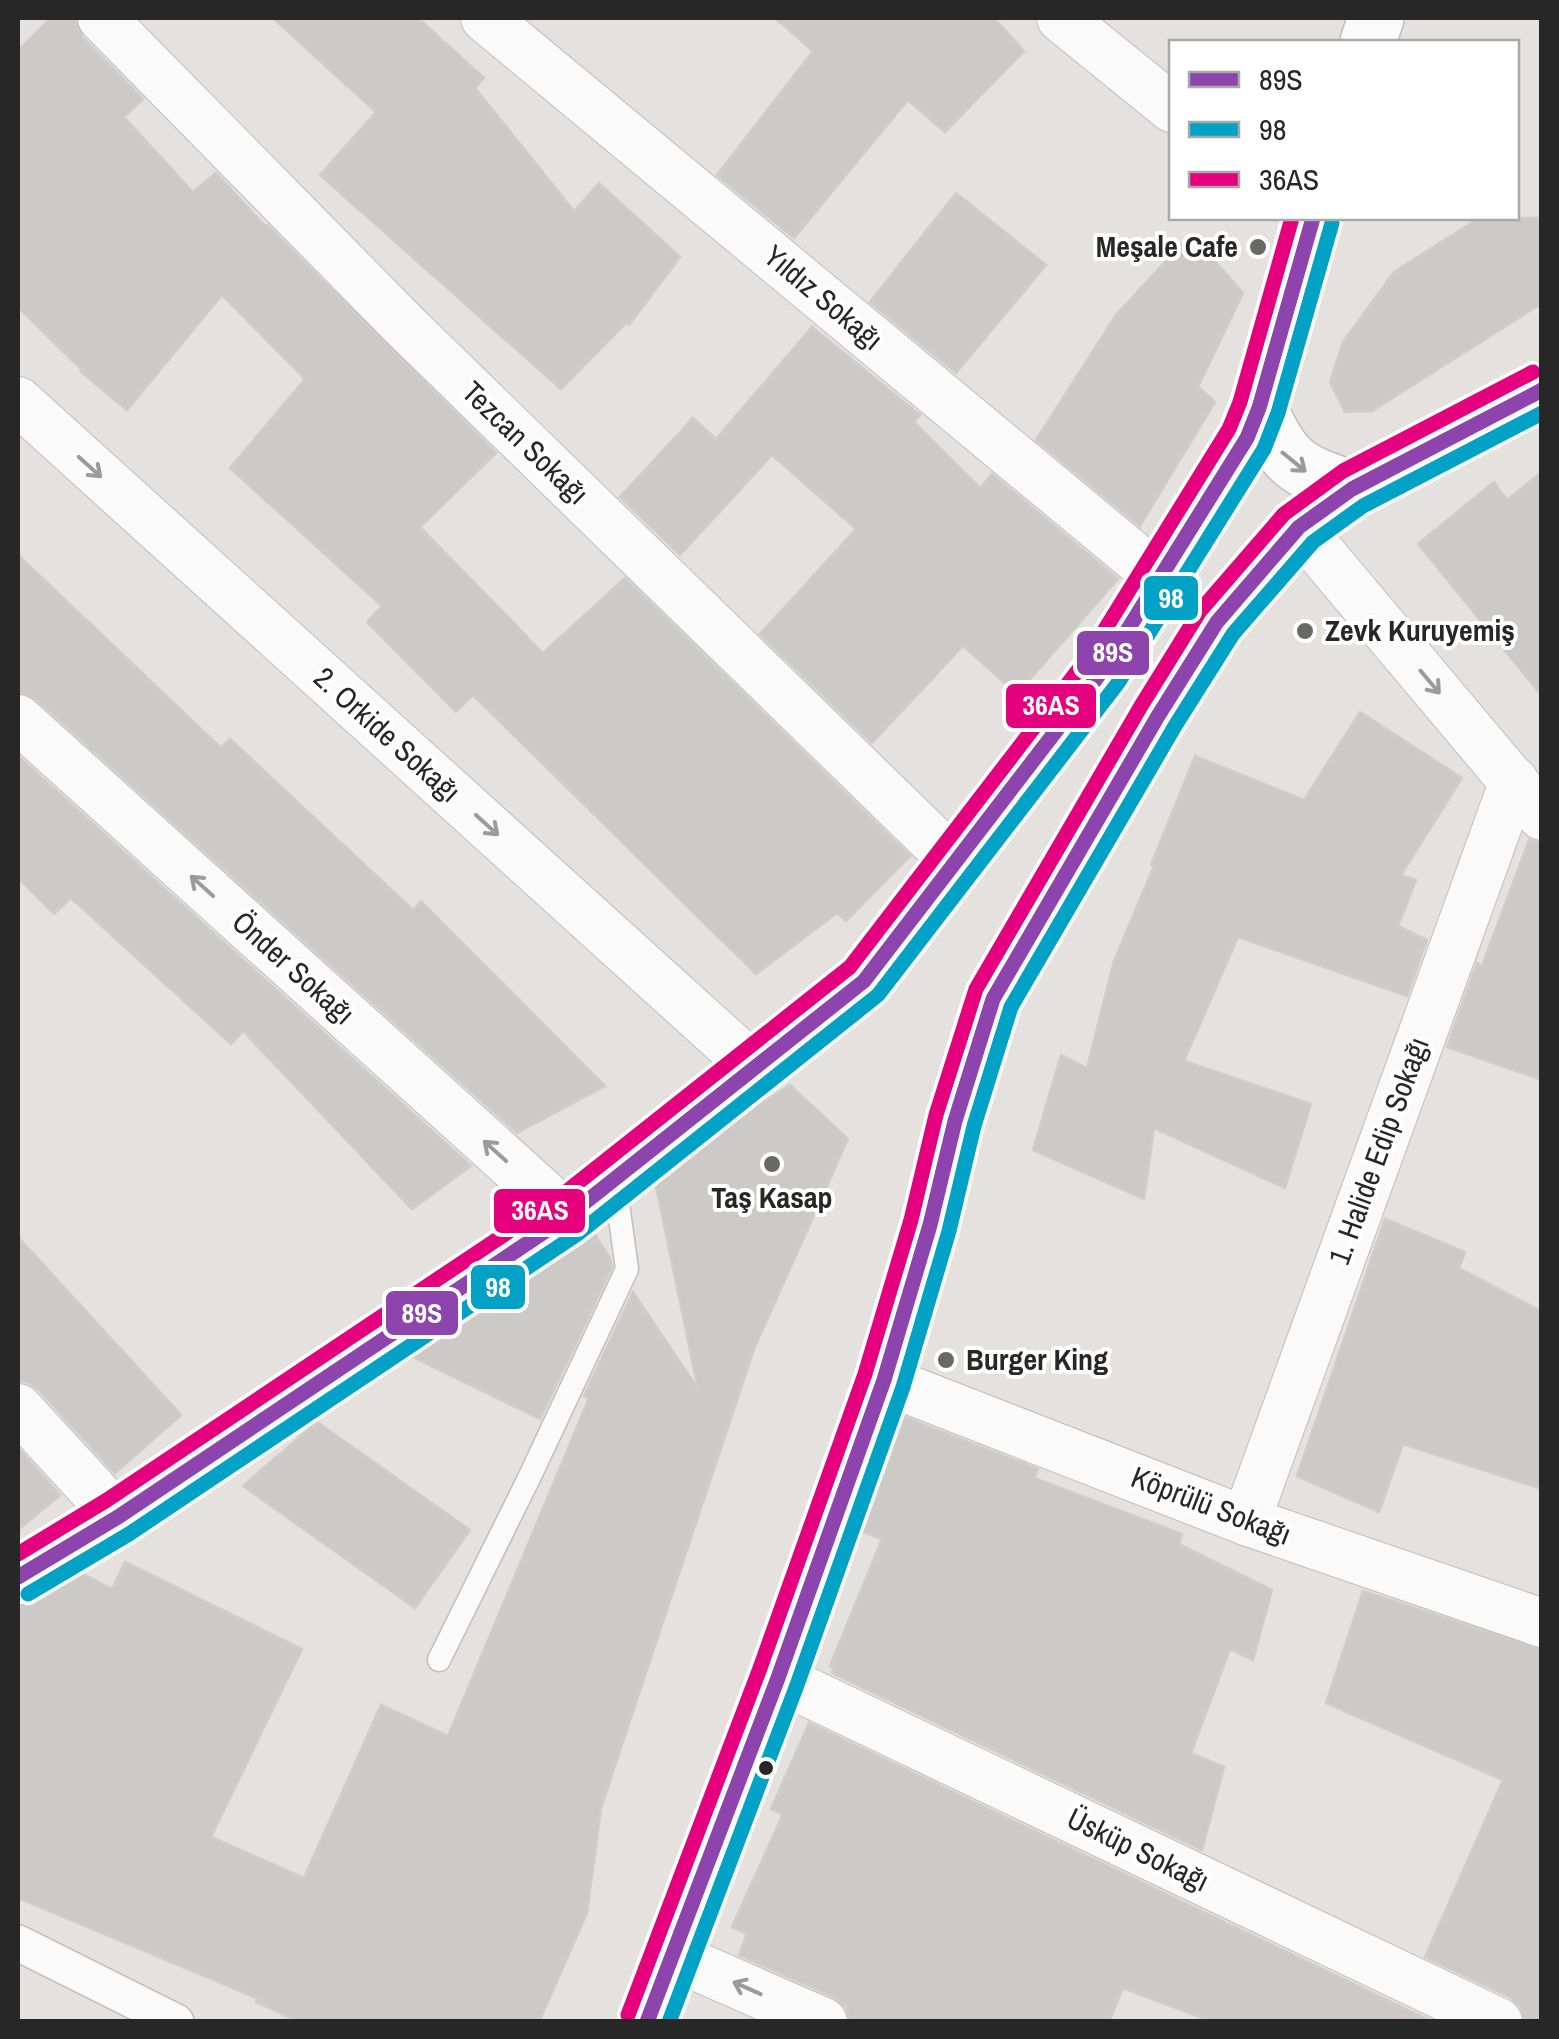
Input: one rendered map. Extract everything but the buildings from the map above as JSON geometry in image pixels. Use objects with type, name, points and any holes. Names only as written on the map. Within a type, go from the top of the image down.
[{"type":"main road","points":[[18,1577],[118,1517],[568,1216],[864,981],[1102,671],[1248,438],[1310,220]]},
{"type":"main road","points":[[646,2022],[778,1678],[884,1380],[993,999],[1217,622],[1299,527],[1352,489],[1542,390]]},
{"type":"main road","points":[[1259,408],[1279,450],[1292,462],[1305,473],[1352,489]]},
{"type":"street","name":"Tezcan Sokağı","points":[[102,18],[404,325],[955,862]]},
{"type":"street","name":"Yıldız Sokağı","points":[[485,18],[1160,578]]},
{"type":"street","points":[[1060,18],[1169,106]]},
{"type":"street","name":"2. Orkide Sokağı","points":[[18,401],[756,1069]]},
{"type":"street","points":[[1299,527],[1528,799]]},
{"type":"street","name":"Önder Sokağı","points":[[18,719],[568,1216]]},
{"type":"street","name":"1. Halide Edip Sokağı","points":[[1246,1521],[1528,799]]},
{"type":"street","name":"Köprülü Sokağı","points":[[884,1380],[1246,1521],[1537,1609]]},
{"type":"street","points":[[18,1408],[118,1517]]},
{"type":"street","name":"Üsküp Sokağı","points":[[778,1678],[1498,2022]]},
{"type":"street","points":[[18,1943],[176,2022]]},
{"type":"street","points":[[671,1955],[823,2022]]},
{"type":"lane","points":[[439,1660],[627,1269],[615,1179]]},
{"type":"transit line","name":"36AS","points":[[18,1554],[107,1500],[556,1200],[850,967],[1086,660],[1229,429],[1291,220]]},
{"type":"transit line","name":"89S","points":[[18,1577],[118,1517],[568,1216],[864,981],[1102,671],[1247,438],[1312,220]]},
{"type":"transit line","name":"98","points":[[28,1594],[129,1534],[579,1233],[878,995],[1118,683],[1264,449],[1278,413],[1332,223]]},
{"type":"transit line","name":"36AS","points":[[628,2015],[759,1671],[865,1374],[911,1220],[936,1115],[976,989],[1200,611],[1284,514],[1343,471],[1533,372]]},
{"type":"transit line","name":"89S","points":[[647,2022],[778,1678],[884,1380],[993,999],[1217,622],[1299,527],[1352,489],[1542,390]]},
{"type":"transit line","name":"98","points":[[669,2022],[797,1685],[903,1387],[949,1231],[974,1126],[1011,1007],[1233,634],[1313,542],[1363,506],[1542,413]]},
{"type":"place","name":"Meşale Cafe","points":[[1258,247]]},
{"type":"place","name":"Zevk Kuruyemiş","points":[[1305,631]]},
{"type":"place","name":"Taş Kasap","points":[[772,1164]]},
{"type":"place","name":"Burger King","points":[[946,1360]]}]
